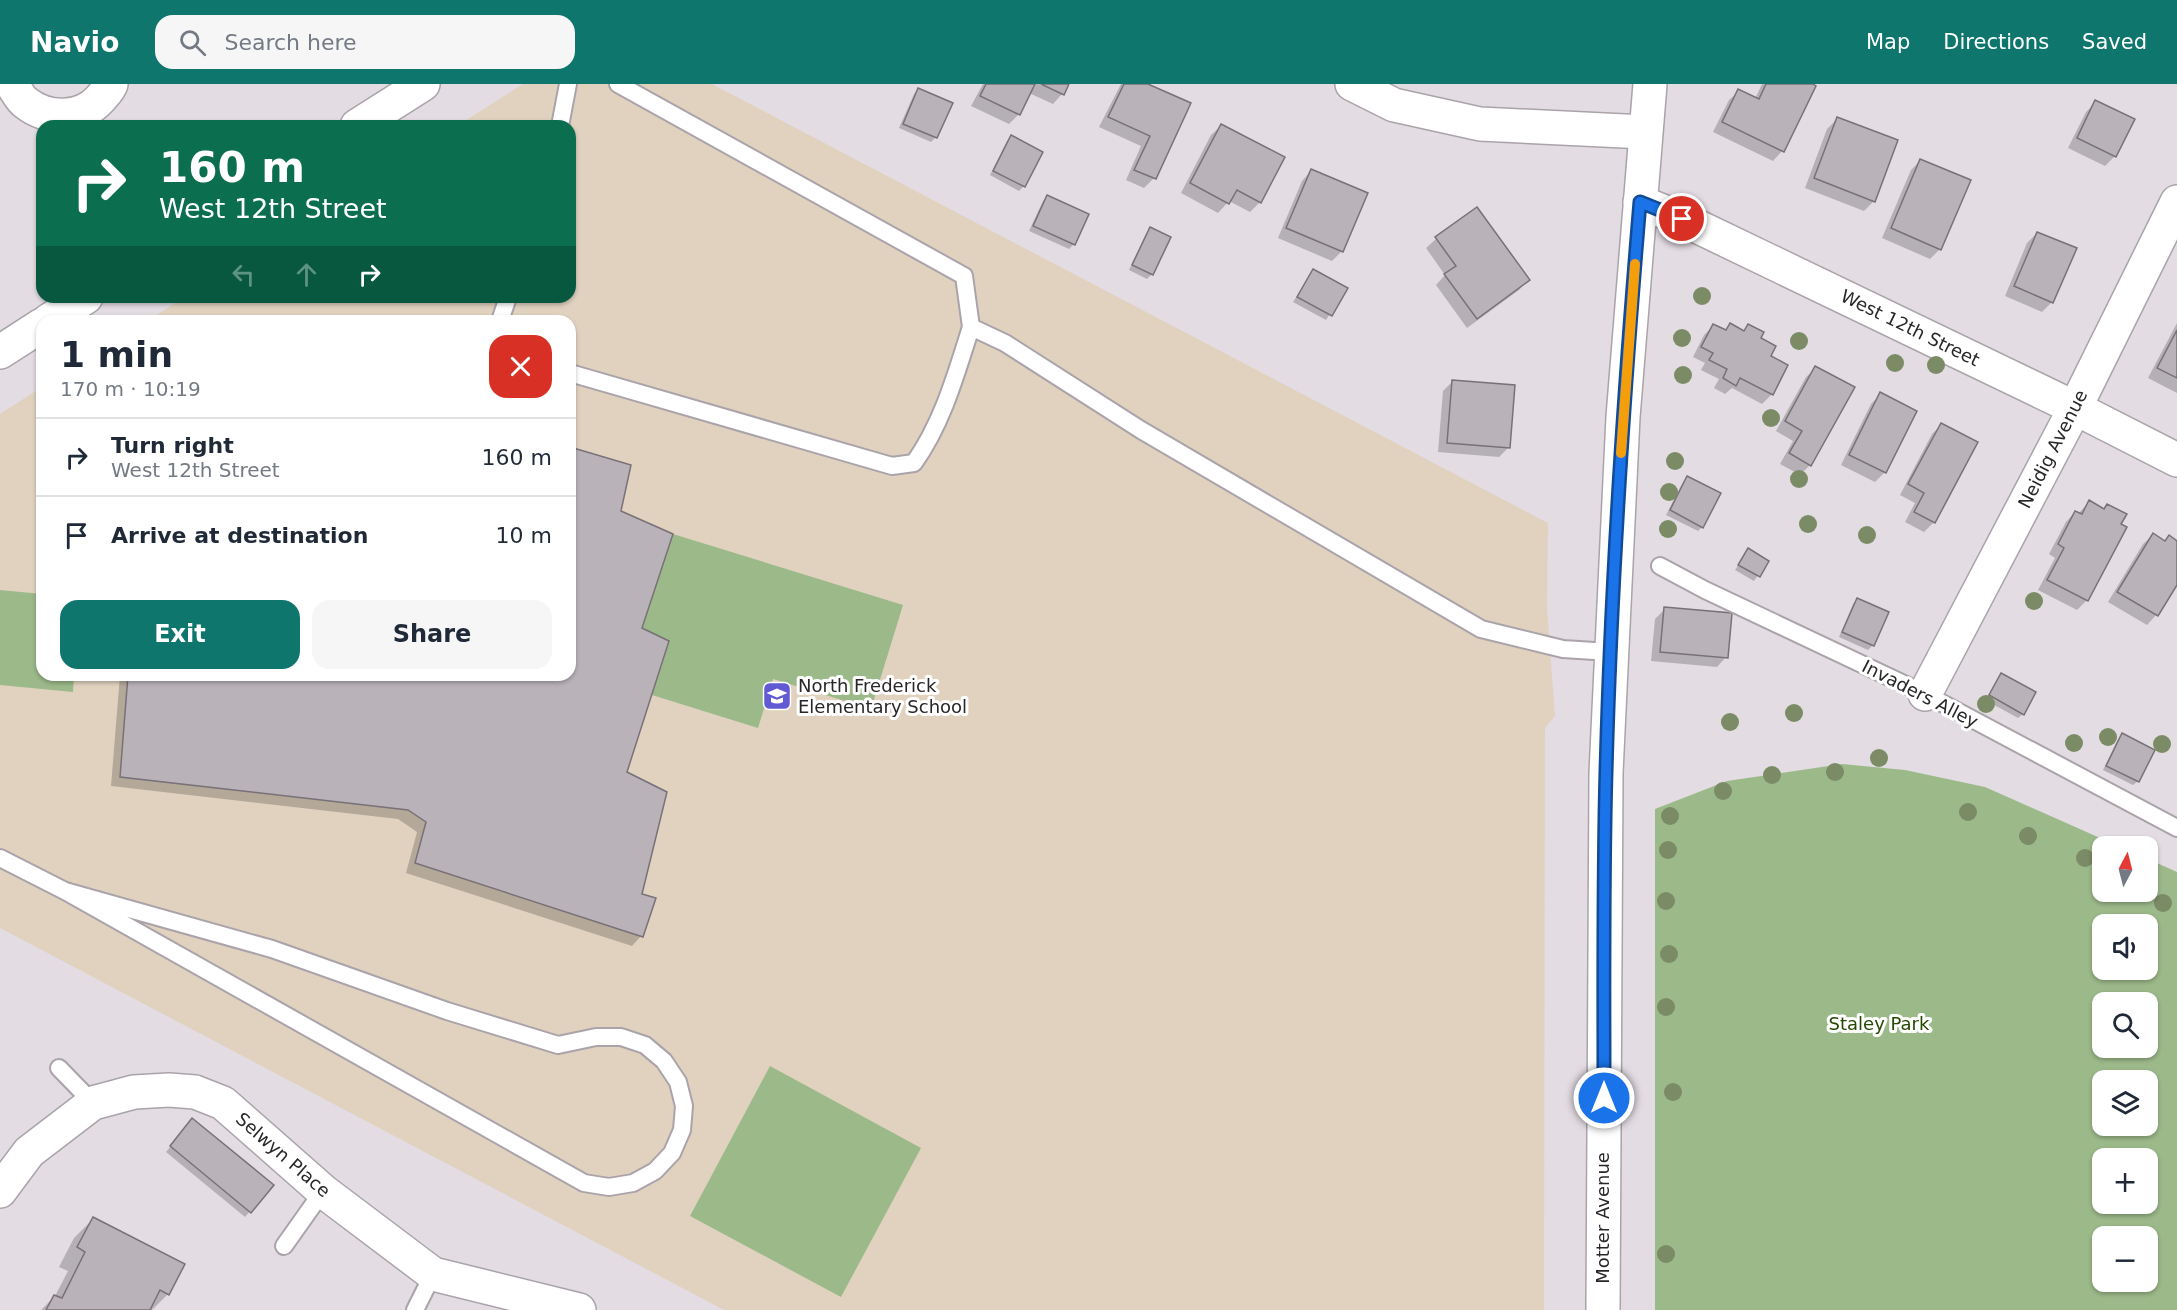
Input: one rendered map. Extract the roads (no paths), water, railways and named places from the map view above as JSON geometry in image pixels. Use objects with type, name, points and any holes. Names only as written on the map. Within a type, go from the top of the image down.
[{"type":"street","points":[[12,84],[24,102],[46,114],[71,116],[93,106],[111,84]]},
{"type":"street","points":[[366,120],[423,84]]},
{"type":"street","points":[[1352,84],[1394,105],[1480,124],[1645,132]]},
{"type":"street","name":"Motter Avenue","points":[[1603,1310],[1606,773],[1610,652],[1623,417],[1650,84]]},
{"type":"street","name":"West 12th Street","points":[[1640,202],[1682,219],[2075,408],[2177,460]]},
{"type":"street","name":"Neidig Avenue","points":[[1926,694],[2075,408],[2177,202]]},
{"type":"street","points":[[58,315],[76,303]]},
{"type":"street","points":[[0,352],[36,329]]},
{"type":"street","name":"Selwyn Place","points":[[0,1191],[30,1152],[93,1103],[134,1092],[169,1090],[195,1092],[224,1103],[323,1191],[433,1274],[579,1310]]},
{"type":"lane","points":[[561,120],[568,84]]},
{"type":"lane","points":[[576,375],[892,466],[914,464],[941,418],[971,327],[964,276],[618,84]]},
{"type":"lane","points":[[971,327],[1005,343],[1141,430],[1481,628],[1563,649],[1610,652]]},
{"type":"lane","name":"Invaders Alley","points":[[1660,566],[1705,590],[1926,694],[2177,828]]},
{"type":"lane","points":[[0,858],[65,891],[584,1183],[609,1187],[633,1183],[648,1175],[672,1153],[682,1130],[684,1106],[678,1082],[664,1061],[645,1045],[621,1037],[596,1037],[558,1045],[447,1011],[272,949],[65,891]]},
{"type":"lane","points":[[59,1068],[93,1103]]},
{"type":"lane","points":[[284,1246],[323,1191]]},
{"type":"lane","points":[[416,1310],[433,1274]]},
{"type":"place","name":"North Frederick Elementary School","points":[[777,696]]},
{"type":"park label","name":"Staley Park","points":[[1879,1024]]}]
